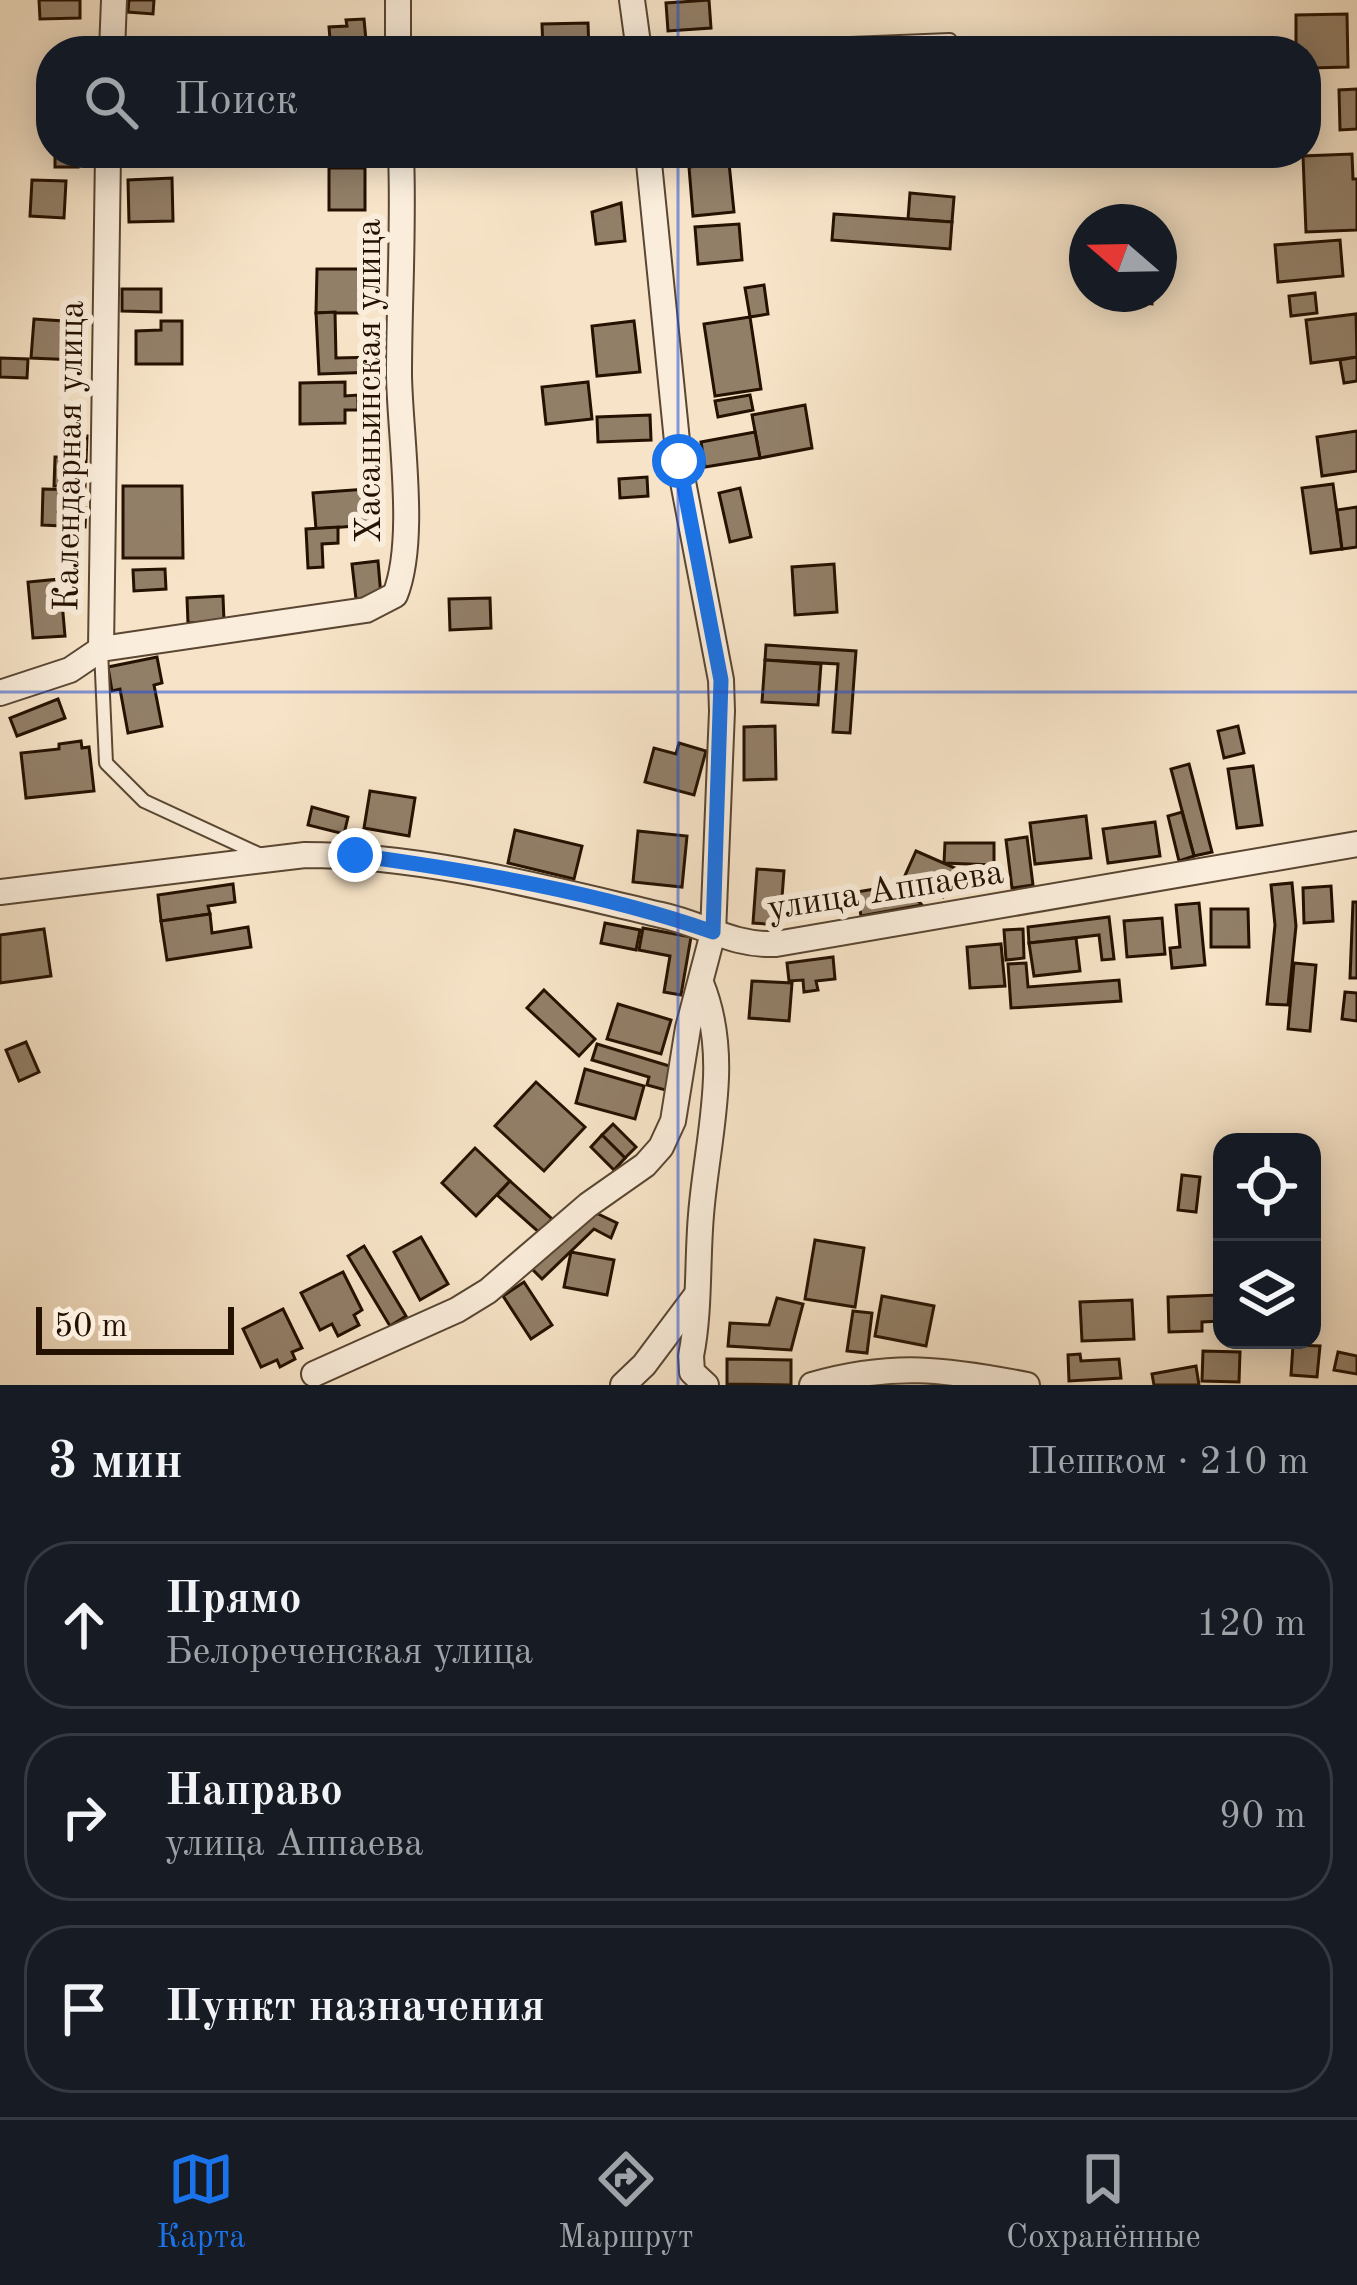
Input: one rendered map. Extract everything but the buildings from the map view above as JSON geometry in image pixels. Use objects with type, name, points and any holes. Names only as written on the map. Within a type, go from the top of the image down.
[{"type":"street","points":[[113,36],[114,0]]},
{"type":"street","points":[[398,0],[398,36]]},
{"type":"street","points":[[632,0],[637,36]]},
{"type":"street","name":"Календарная улица","points":[[0,693],[70,670],[101,649],[108,168]]},
{"type":"street","name":"Хасаньинская улица","points":[[101,649],[366,610],[395,595],[404,542],[399,370],[402,168]]},
{"type":"street","points":[[314,1374],[457,1310],[488,1291],[588,1205],[645,1165],[661,1147],[673,1121],[688,1028],[713,932],[721,680],[679,461],[650,168]]},
{"type":"street","name":"улица Аппаева","points":[[0,892],[305,855],[391,860],[669,916],[747,945],[776,944],[1357,844]]},
{"type":"street","points":[[700,983],[712,1010],[716,1118],[702,1195],[692,1372],[706,1385]]},
{"type":"street","points":[[623,1385],[695,1297]]},
{"type":"street","points":[[812,1385],[901,1368],[963,1372],[1027,1385]]},
{"type":"lane","points":[[101,649],[106,763],[144,801],[273,861]]},
{"type":"route","points":[[355,855],[669,916],[713,932],[721,680],[679,461]]}]
